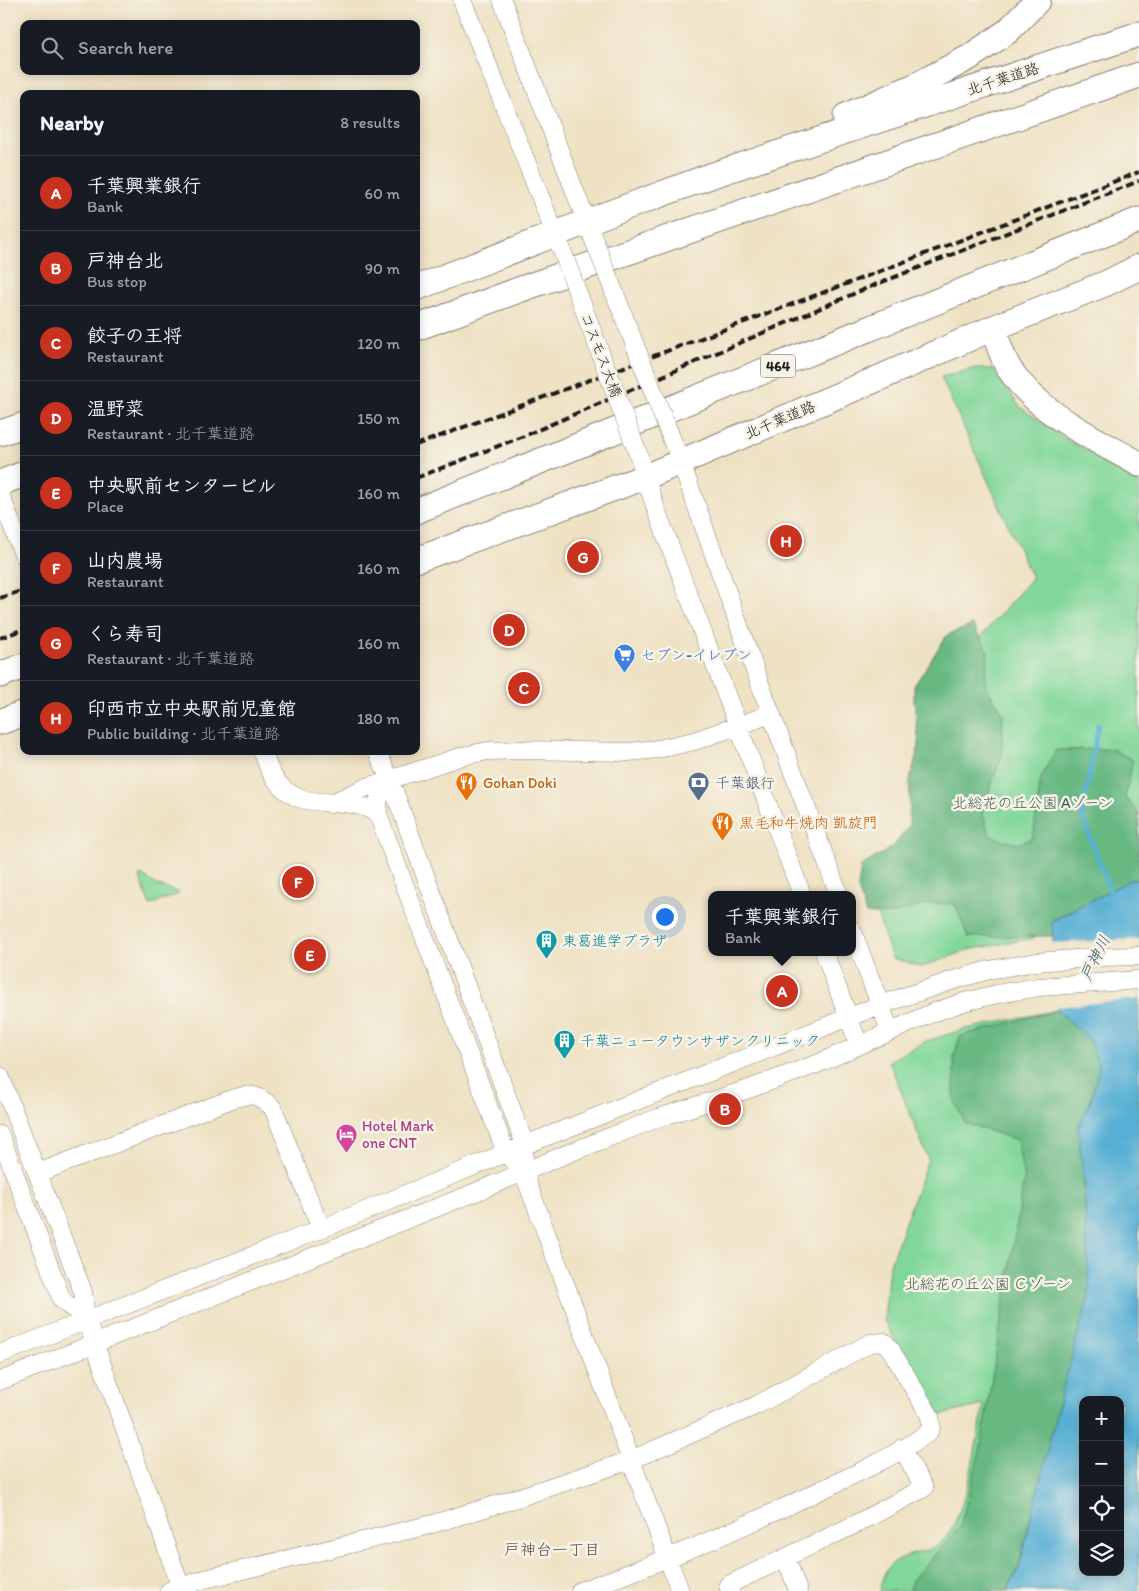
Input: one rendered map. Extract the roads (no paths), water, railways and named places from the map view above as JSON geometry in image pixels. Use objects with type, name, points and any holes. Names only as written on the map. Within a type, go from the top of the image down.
[{"type":"highway","points":[[713,176],[915,86],[970,57],[1008,31],[1038,0]]},
{"type":"highway","name":"北千葉道路","points":[[420,287],[590,229],[713,176],[1139,34]]},
{"type":"highway","points":[[420,327],[534,285],[1139,75]]},
{"type":"highway","name":"464","points":[[420,509],[1139,220]]},
{"type":"highway","name":"北千葉道路","points":[[420,558],[678,453],[877,379],[993,328],[1107,283],[1139,267]]},
{"type":"highway","points":[[1107,283],[1139,278]]},
{"type":"highway","points":[[993,328],[1009,368],[1025,389],[1045,408],[1139,464]]},
{"type":"highway","points":[[0,433],[20,426]]},
{"type":"highway","points":[[0,483],[20,476]]},
{"type":"highway","points":[[0,674],[20,667]]},
{"type":"highway","points":[[0,722],[20,714]]},
{"type":"street","name":"コスモス大橋","points":[[462,0],[558,241],[801,891]]},
{"type":"street","points":[[502,0],[678,453],[771,714],[837,891]]},
{"type":"street","points":[[0,494],[20,546]]},
{"type":"street","points":[[330,804],[367,787],[463,756],[488,751],[628,752],[658,749],[694,741],[771,714]]},
{"type":"street","points":[[264,755],[272,776],[281,787],[294,797],[311,802],[350,804],[372,811],[378,815]]},
{"type":"street","points":[[379,755],[390,780],[525,1145],[523,1171]]},
{"type":"street","points":[[390,780],[381,789],[378,797],[378,815],[506,1152],[523,1171],[680,1591]]},
{"type":"street","points":[[856,941],[890,1031]]},
{"type":"street","points":[[825,956],[859,1045]]},
{"type":"street","points":[[0,1354],[321,1229],[506,1152],[880,1005],[989,970],[1036,962],[1139,956]]},
{"type":"street","points":[[0,1381],[658,1118],[749,1089],[817,1064],[932,1013],[972,1000],[1031,989],[1139,980]]},
{"type":"street","points":[[0,1076],[83,1292],[86,1319],[177,1590],[205,1579],[430,1525],[631,1460],[757,1405],[870,1343],[884,1342],[892,1350],[930,1416],[931,1427],[928,1433],[865,1469],[757,1522],[669,1558],[580,1591]]},
{"type":"street","points":[[38,1173],[244,1095],[257,1096],[273,1108],[321,1229]]},
{"type":"street","points":[[0,1136],[62,1300],[86,1319]]},
{"type":"street","points":[[730,1591],[728,1584],[786,1558],[924,1488],[902,1448]]},
{"type":"street","points":[[786,1558],[798,1591]]},
{"type":"water","points":[[1134,878],[1139,881],[1139,1591],[1007,1591],[1019,1568],[1060,1398],[1089,1295],[1084,1183],[1078,1126],[1090,1104],[1099,1067],[1089,1039],[1057,1010],[1052,921]]},
{"type":"waterway","name":"戸神川","points":[[1098,725],[1082,815],[1111,894]]},
{"type":"railway","points":[[420,444],[1139,172]]},
{"type":"railway","points":[[420,476],[524,436],[867,288],[1139,181]]},
{"type":"railway","points":[[0,598],[20,591]]},
{"type":"railway","points":[[0,638],[20,630]]},
{"type":"place","name":"印西市立中央駅前児童館","points":[[786,541]]},
{"type":"place","name":"くら寿司","points":[[583,557]]},
{"type":"place","name":"温野菜","points":[[509,630]]},
{"type":"place","name":"セブン-イレブン","points":[[625,674]]},
{"type":"place","name":"餃子の王将","points":[[524,688]]},
{"type":"place","name":"Gohan Doki","points":[[467,802]]},
{"type":"place","name":"千葉銀行","points":[[699,802]]},
{"type":"place","name":"黒毛和牛焼肉 凱旋門","points":[[723,842]]},
{"type":"place","name":"山内農場","points":[[298,882]]},
{"type":"place","name":"中央駅前センタービル","points":[[310,955]]},
{"type":"place","name":"東葛進学プラザ","points":[[546,960]]},
{"type":"place","name":"千葉興業銀行","points":[[782,991]]},
{"type":"place","name":"千葉ニュータウンサザンクリニック","points":[[564,1060]]},
{"type":"place","name":"戸神台北","points":[[725,1109]]},
{"type":"place","name":"Hotel Mark one CNT","points":[[346,1154]]},
{"type":"district","name":"戸神台一丁目","points":[[552,1549]]},
{"type":"park label","name":"北総花の丘公園 Aゾーン","points":[[1033,803]]},
{"type":"park label","name":"北総花の丘公園 Ｃゾーン","points":[[988,1284]]}]
